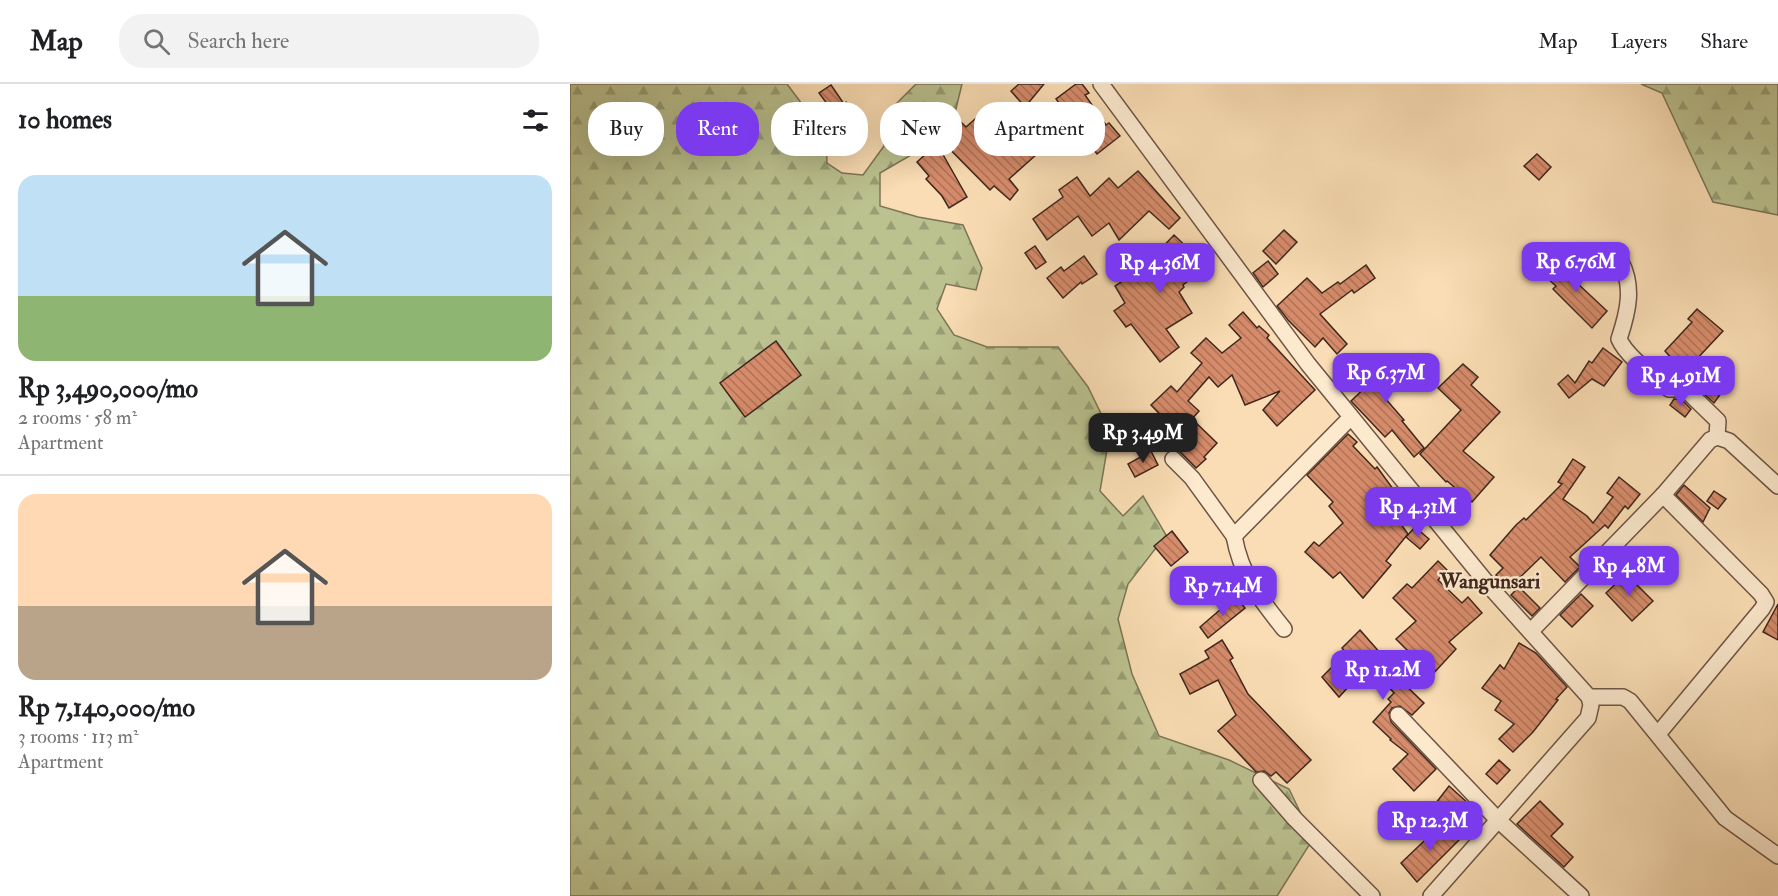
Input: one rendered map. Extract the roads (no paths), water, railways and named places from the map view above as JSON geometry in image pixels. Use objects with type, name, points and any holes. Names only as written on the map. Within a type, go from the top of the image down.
[{"type":"street","points":[[1101,84],[1308,364],[1491,588],[1589,698],[1591,705],[1588,717],[1431,896]]},
{"type":"street","points":[[1621,262],[1630,295],[1620,342],[1633,357],[1667,387],[1673,390],[1685,389],[1718,421],[1717,437]]},
{"type":"street","points":[[1234,536],[1351,417]]},
{"type":"street","points":[[1531,631],[1663,495],[1710,440],[1717,437],[1729,441],[1778,486]]},
{"type":"street","points":[[1173,459],[1192,478],[1234,536],[1238,557],[1246,577],[1284,629]]},
{"type":"street","points":[[1658,734],[1766,602],[1761,594],[1663,495]]},
{"type":"street","points":[[1589,698],[1623,697],[1630,700],[1725,818],[1778,856]]},
{"type":"street","points":[[1398,715],[1498,820],[1581,896]]},
{"type":"street","points":[[1261,780],[1295,819],[1372,896]]},
{"type":"district","name":"Wangunsari","points":[[1490,581]]}]
